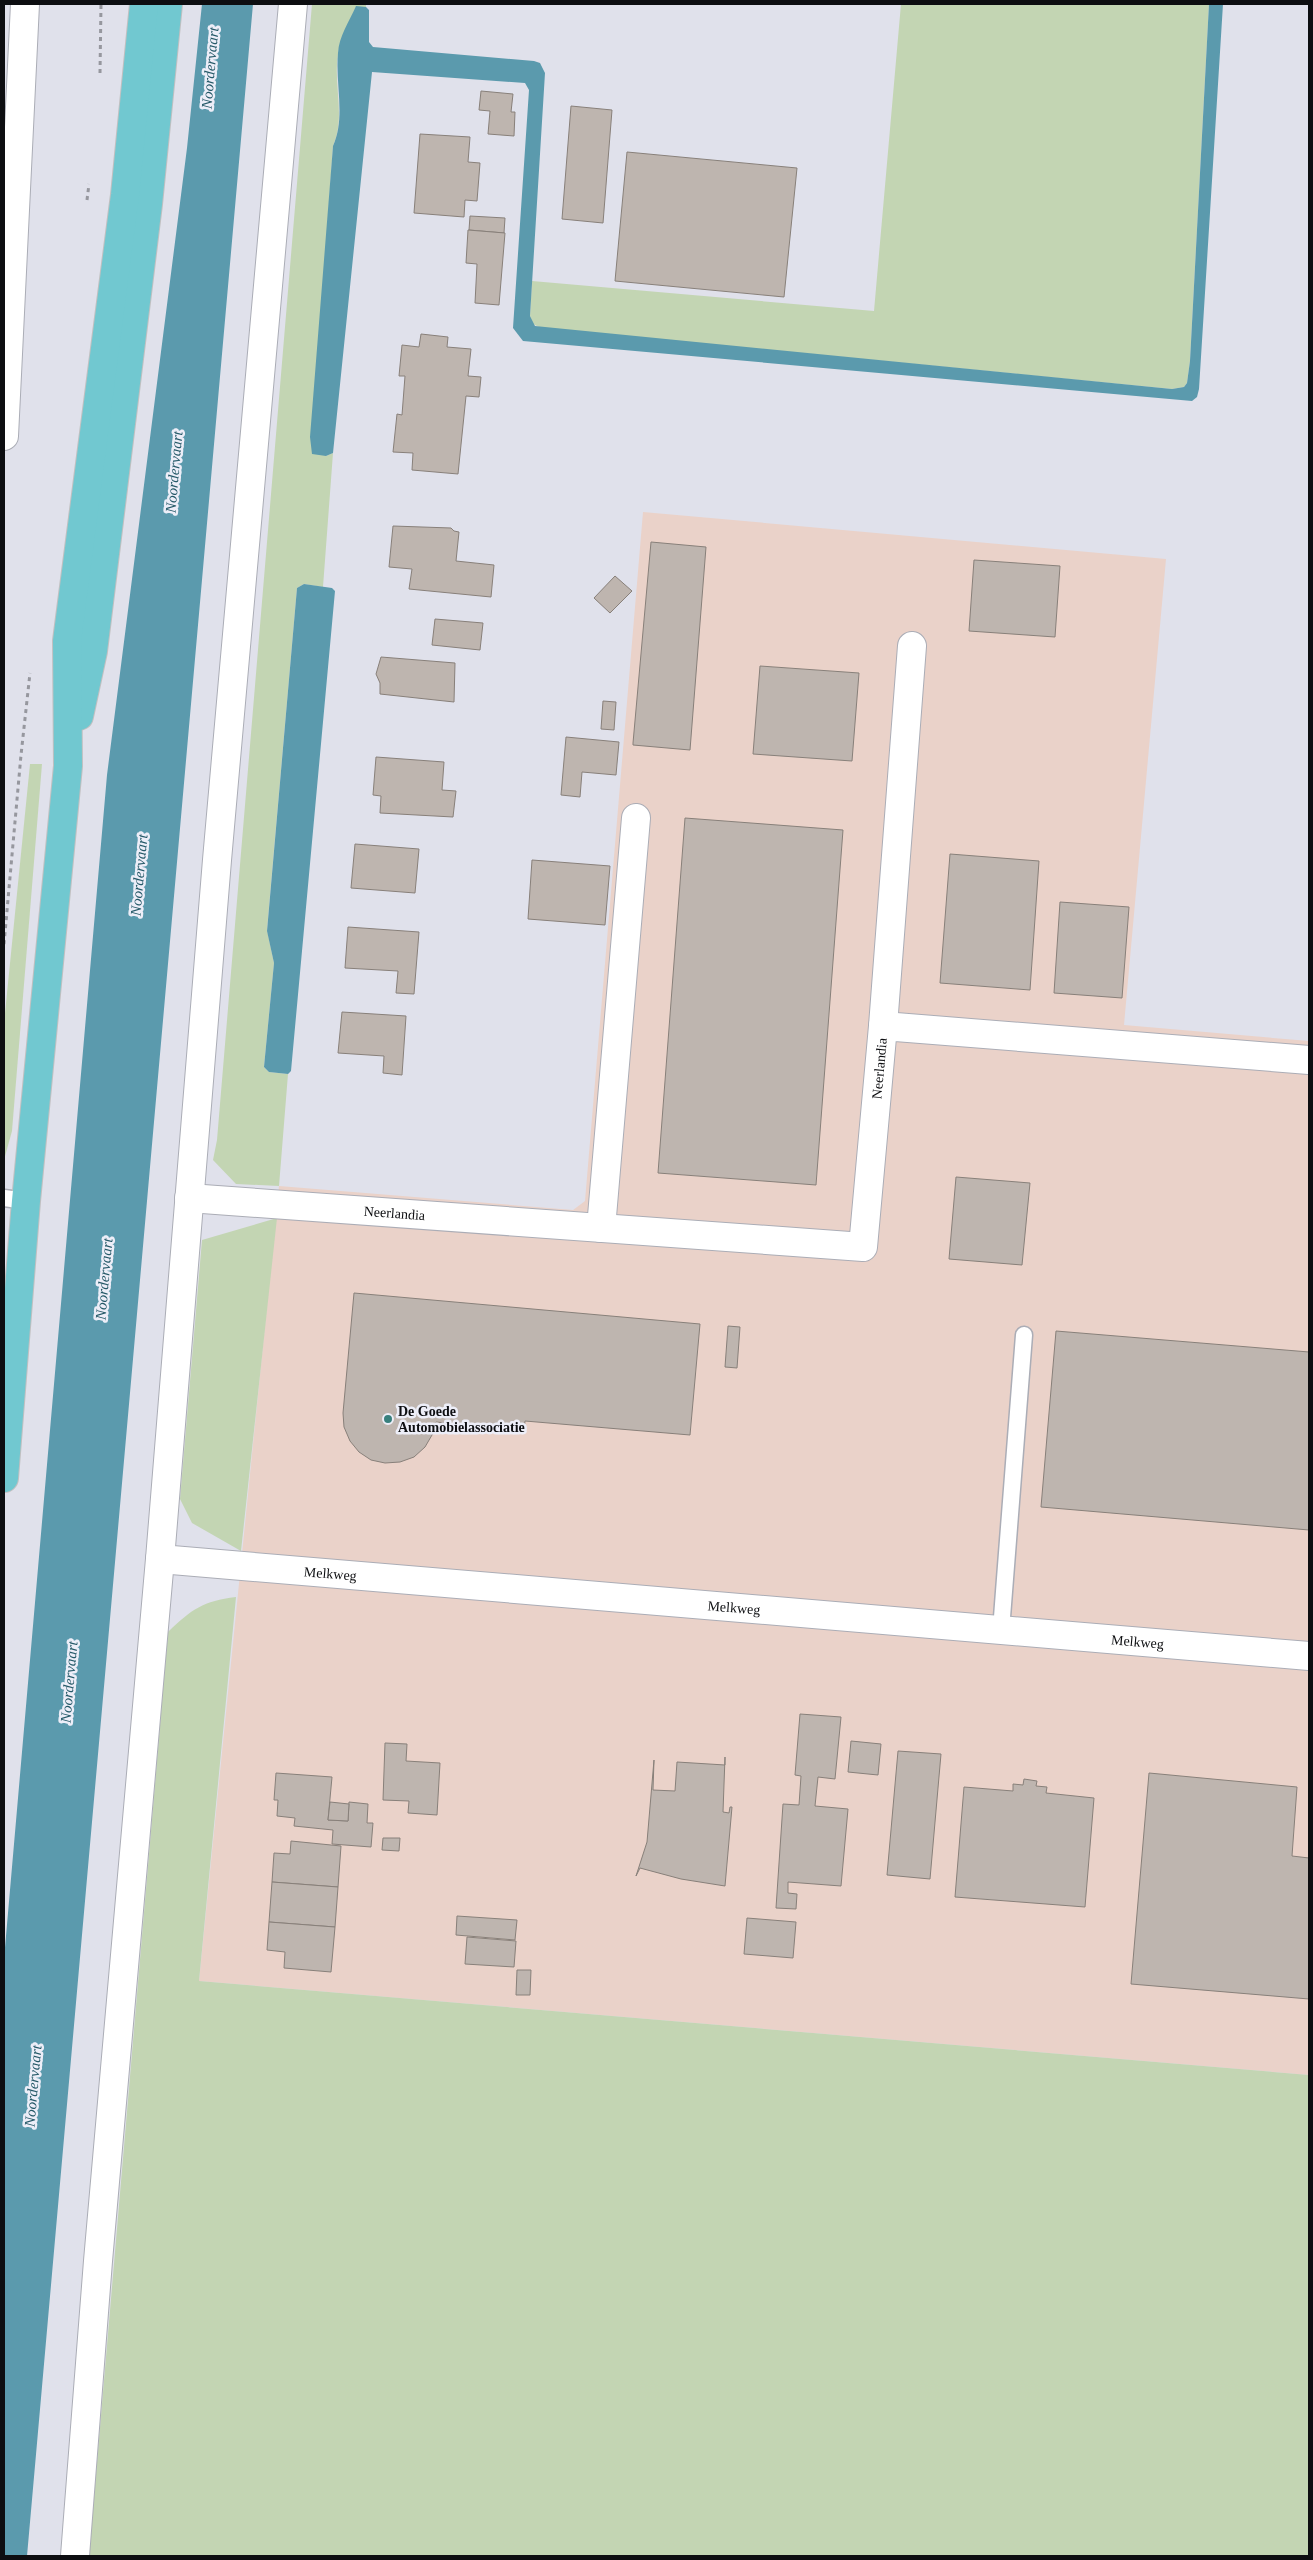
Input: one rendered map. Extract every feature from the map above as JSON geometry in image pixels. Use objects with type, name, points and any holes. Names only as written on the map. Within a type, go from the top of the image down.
[{"type":"main road","points":[[68,766],[68,641],[125,195],[144,4]]},
{"type":"main road","points":[[4,1478],[15,1199],[68,766],[93,651],[148,204],[168,4]]},
{"type":"street","points":[[4,422],[25,4]]},
{"type":"street","points":[[75,2556],[98,2260],[293,4]]},
{"type":"street","points":[[883,1026],[912,646]]},
{"type":"street","points":[[602,1228],[636,818]]},
{"type":"street","name":"Neerlandia","points":[[189,1198],[863,1247],[883,1026],[1309,1060]]},
{"type":"street","name":"Melkweg","points":[[160,1559],[1309,1656]]},
{"type":"lane","points":[[1001,1630],[1024,1335]]},
{"type":"path","points":[[4,944],[20,756]]},
{"type":"shaded area","points":[[643,512],[1166,559],[1124,1025],[1309,1041],[1309,2075],[199,1981],[279,1186],[573,1210],[585,1201]]},
{"type":"green space","points":[[312,4],[366,4],[366,7],[356,7],[343,36],[338,54],[339,124],[333,146],[325,260],[326,456],[333,453],[323,587],[304,584],[297,588],[267,930],[274,963],[264,1067],[269,1072],[288,1074],[279,1186],[236,1184],[213,1160],[217,1140]]},
{"type":"green space","points":[[901,4],[1209,4],[1190,361],[1187,383],[1184,387],[1172,389],[541,328],[533,324],[530,316],[532,281],[874,311]]},
{"type":"green space","points":[[30,764],[42,764],[12,1131],[4,1160],[5,1013]]},
{"type":"green space","points":[[277,1218],[241,1551],[192,1523],[180,1499],[202,1240]]},
{"type":"green space","points":[[236,1597],[199,1981],[1309,2075],[1309,2556],[89,2556],[168,1632],[184,1617],[199,1607],[215,1601]]},
{"type":"water","name":"Noordervaart","points":[[202,4],[253,4],[27,2556],[4,2556],[4,1959],[107,775],[187,148]]},
{"type":"water","points":[[1209,4],[1223,4],[1199,389],[1197,397],[1192,401],[523,341],[513,328],[529,90],[525,83],[372,72],[333,453],[326,456],[312,454],[310,437],[333,146],[337,135],[340,112],[338,53],[342,35],[356,6],[366,7],[369,10],[369,42],[373,47],[540,63],[545,73],[530,316],[535,326],[1172,389],[1184,387],[1187,383],[1190,361]]},
{"type":"water","points":[[304,584],[332,588],[335,591],[291,1071],[288,1074],[269,1072],[264,1067],[274,963],[267,931],[297,588]]},
{"type":"building","points":[[481,91],[513,94],[511,112],[515,112],[514,136],[488,134],[490,111],[479,110]]},
{"type":"building","points":[[571,106],[612,110],[603,223],[562,219]]},
{"type":"building","points":[[420,134],[470,137],[468,162],[480,163],[477,201],[465,200],[464,217],[414,213]]},
{"type":"building","points":[[627,152],[797,168],[784,297],[615,281]]},
{"type":"building","points":[[470,216],[505,218],[504,233],[469,230]]},
{"type":"building","points":[[468,230],[505,233],[499,305],[475,303],[477,264],[466,263]]},
{"type":"building","points":[[421,334],[448,337],[447,347],[471,349],[468,376],[481,377],[479,397],[466,396],[458,474],[412,470],[413,453],[393,452],[397,414],[402,415],[405,376],[399,376],[402,345],[419,347]]},
{"type":"building","points":[[393,526],[451,528],[459,532],[456,561],[494,565],[491,597],[409,589],[412,569],[389,567]]},
{"type":"building","points":[[651,542],[706,547],[690,750],[633,745]]},
{"type":"building","points":[[974,560],[1060,566],[1055,637],[969,631]]},
{"type":"building","points":[[615,576],[632,591],[610,613],[594,598]]},
{"type":"building","points":[[435,619],[483,623],[480,650],[432,645]]},
{"type":"building","points":[[381,657],[455,663],[454,702],[380,694],[380,683],[376,674]]},
{"type":"building","points":[[760,666],[859,673],[852,761],[753,754]]},
{"type":"building","points":[[603,701],[616,702],[614,730],[601,729]]},
{"type":"building","points":[[566,737],[619,742],[616,775],[582,772],[580,797],[561,795]]},
{"type":"building","points":[[376,757],[444,762],[442,790],[456,791],[453,817],[380,813],[381,796],[373,795]]},
{"type":"building","points":[[685,818],[843,830],[816,1185],[658,1173]]},
{"type":"building","points":[[355,844],[419,849],[415,893],[351,888]]},
{"type":"building","points":[[950,854],[1039,861],[1030,990],[940,983]]},
{"type":"building","points":[[532,860],[610,866],[605,925],[528,919]]},
{"type":"building","points":[[1060,902],[1129,907],[1122,998],[1054,993]]},
{"type":"building","points":[[348,927],[419,932],[414,994],[396,993],[398,971],[345,968]]},
{"type":"building","points":[[342,1012],[406,1016],[402,1075],[383,1073],[384,1056],[338,1053]]},
{"type":"building","points":[[956,1177],[1030,1183],[1022,1265],[949,1259]]},
{"type":"building","points":[[354,1293],[700,1324],[690,1435],[525,1421],[524,1431],[436,1422],[432,1435],[425,1447],[414,1457],[400,1462],[385,1463],[371,1460],[359,1452],[350,1441],[344,1427],[343,1413]]},
{"type":"building","points":[[728,1326],[740,1327],[737,1368],[725,1367]]},
{"type":"building","points":[[1056,1331],[1309,1352],[1309,1530],[1041,1507]]},
{"type":"building","points":[[800,1714],[841,1717],[835,1779],[818,1777],[815,1806],[848,1809],[841,1886],[788,1882],[788,1893],[797,1894],[796,1909],[776,1908],[783,1804],[799,1805],[801,1776],[795,1775]]},
{"type":"building","points":[[851,1741],[881,1744],[878,1775],[848,1772]]},
{"type":"building","points":[[385,1743],[407,1744],[406,1761],[440,1763],[437,1815],[408,1813],[409,1801],[383,1800]]},
{"type":"building","points":[[898,1751],[941,1754],[930,1879],[887,1875]]},
{"type":"building","points":[[654,1760],[653,1790],[675,1791],[677,1762],[725,1765],[723,1812],[729,1813],[730,1807],[732,1807],[725,1886],[681,1879],[640,1868],[636,1876],[647,1842]]},
{"type":"building","points":[[276,1773],[332,1777],[328,1820],[348,1821],[349,1802],[368,1804],[367,1823],[373,1823],[371,1847],[332,1844],[333,1830],[294,1826],[295,1818],[277,1816],[278,1800],[274,1800]]},
{"type":"building","points":[[1149,1773],[1297,1787],[1292,1856],[1309,1858],[1309,1999],[1131,1984]]},
{"type":"building","points":[[1024,1779],[1037,1781],[1036,1786],[1047,1787],[1046,1793],[1094,1798],[1085,1907],[955,1897],[964,1787],[1013,1791],[1013,1784],[1023,1785]]},
{"type":"building","points":[[330,1802],[349,1804],[348,1821],[328,1820]]},
{"type":"building","points":[[383,1838],[400,1838],[399,1851],[382,1850]]},
{"type":"building","points":[[291,1841],[341,1846],[338,1887],[272,1882],[274,1853],[290,1854]]},
{"type":"building","points":[[272,1882],[338,1887],[335,1927],[269,1922]]},
{"type":"building","points":[[457,1916],[517,1920],[515,1940],[456,1935]]},
{"type":"building","points":[[747,1918],[796,1922],[793,1958],[744,1954]]},
{"type":"building","points":[[269,1922],[335,1927],[331,1972],[284,1968],[285,1952],[267,1950]]},
{"type":"building","points":[[467,1937],[516,1941],[514,1967],[465,1964]]},
{"type":"building","points":[[517,1970],[531,1970],[530,1995],[516,1995]]},
{"type":"place","name":"De Goede Automobielassociatie","points":[[388,1419]]}]
